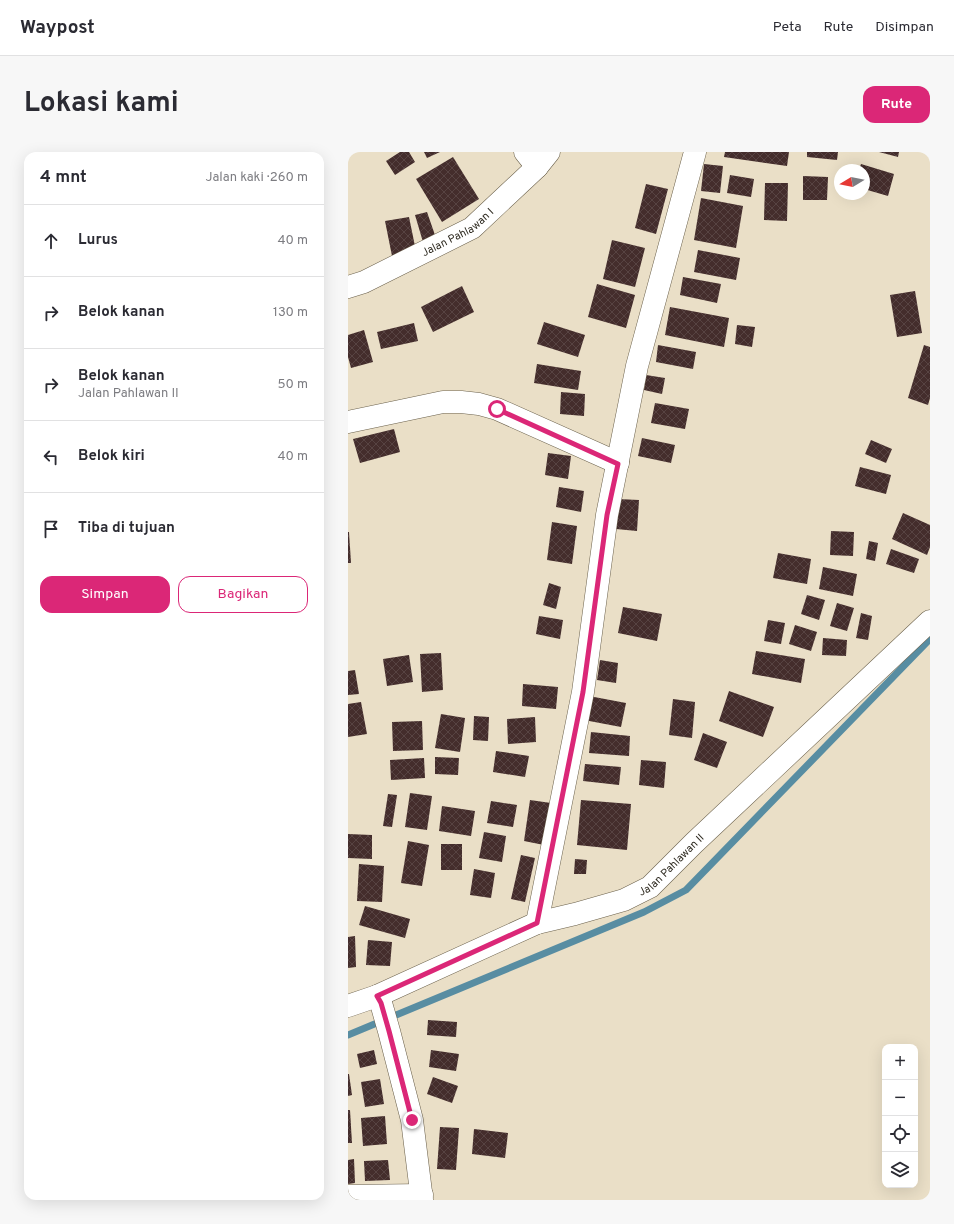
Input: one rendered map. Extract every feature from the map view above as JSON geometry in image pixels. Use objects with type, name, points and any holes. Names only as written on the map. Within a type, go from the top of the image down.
[{"type":"street","points":[[537,923],[583,692],[607,515],[637,366],[695,152]]},
{"type":"street","name":"Jalan Pahlawan I","points":[[348,287],[364,282],[472,228],[537,157]]},
{"type":"street","points":[[348,422],[443,402],[473,403],[497,409],[618,464]]},
{"type":"street","name":"Jalan Pahlawan II","points":[[348,1006],[379,999],[537,923],[624,900],[650,887],[694,843],[930,621]]},
{"type":"street","points":[[348,1196],[422,1197],[412,1120],[389,1031],[379,999]]},
{"type":"building","points":[[400,152],[409,152],[415,162],[395,175],[386,161]]},
{"type":"building","points":[[424,152],[440,152],[427,158]]},
{"type":"building","points":[[725,152],[789,152],[787,166],[724,157]]},
{"type":"building","points":[[807,152],[838,152],[837,160],[807,157]]},
{"type":"building","points":[[879,152],[899,152],[898,157]]},
{"type":"building","points":[[453,157],[479,199],[442,222],[416,179]]},
{"type":"building","points":[[704,164],[723,166],[720,193],[701,191]]},
{"type":"building","points":[[870,167],[894,174],[888,196],[870,191]]},
{"type":"building","points":[[730,175],[754,179],[751,197],[727,193]]},
{"type":"building","points":[[803,176],[828,177],[827,200],[803,200]]},
{"type":"building","points":[[765,183],[788,183],[787,221],[764,220]]},
{"type":"building","points":[[646,184],[668,189],[656,234],[635,228]]},
{"type":"building","points":[[701,198],[743,206],[736,248],[694,240]]},
{"type":"building","points":[[427,212],[436,238],[423,242],[415,215]]},
{"type":"building","points":[[409,217],[416,251],[392,256],[385,221]]},
{"type":"building","points":[[612,240],[645,248],[635,287],[603,279]]},
{"type":"building","points":[[698,250],[740,258],[736,280],[694,272]]},
{"type":"building","points":[[683,277],[721,284],[717,303],[680,295]]},
{"type":"building","points":[[597,284],[635,295],[626,328],[588,317]]},
{"type":"building","points":[[462,286],[474,312],[433,332],[421,307]]},
{"type":"building","points":[[915,291],[922,333],[897,337],[890,295]]},
{"type":"building","points":[[670,307],[729,318],[724,347],[665,335]]},
{"type":"building","points":[[544,322],[585,335],[578,357],[537,344]]},
{"type":"building","points":[[414,323],[418,341],[381,349],[377,332]]},
{"type":"building","points":[[737,325],[755,327],[752,347],[735,344]]},
{"type":"building","points":[[364,330],[373,362],[351,368],[348,357],[348,335]]},
{"type":"building","points":[[658,345],[696,352],[693,369],[656,362]]},
{"type":"building","points":[[924,345],[930,347],[930,398],[928,405],[908,398]]},
{"type":"building","points":[[537,364],[581,371],[578,390],[534,383]]},
{"type":"building","points":[[646,375],[665,378],[662,394],[644,390]]},
{"type":"building","points":[[561,392],[585,394],[584,416],[560,414]]},
{"type":"building","points":[[655,403],[689,409],[685,429],[651,423]]},
{"type":"building","points":[[394,429],[400,452],[360,463],[353,439]]},
{"type":"building","points":[[642,438],[675,445],[671,463],[638,456]]},
{"type":"building","points":[[871,440],[892,449],[886,463],[865,454]]},
{"type":"building","points":[[548,453],[571,456],[568,479],[545,475]]},
{"type":"building","points":[[860,467],[891,475],[886,494],[855,486]]},
{"type":"building","points":[[559,487],[584,491],[581,512],[556,507]]},
{"type":"building","points":[[618,499],[639,500],[637,531],[616,529]]},
{"type":"building","points":[[903,513],[930,525],[930,547],[927,555],[892,539]]},
{"type":"building","points":[[552,522],[577,526],[572,564],[547,560]]},
{"type":"building","points":[[831,531],[854,532],[853,556],[830,555]]},
{"type":"building","points":[[349,532],[351,563],[348,563]]},
{"type":"building","points":[[869,541],[878,543],[875,561],[866,559]]},
{"type":"building","points":[[891,549],[919,559],[914,573],[886,564]]},
{"type":"building","points":[[778,553],[811,559],[807,584],[773,578]]},
{"type":"building","points":[[823,567],[857,574],[853,596],[819,589]]},
{"type":"building","points":[[549,583],[561,587],[556,609],[543,605]]},
{"type":"building","points":[[807,595],[825,600],[819,620],[801,614]]},
{"type":"building","points":[[837,603],[854,608],[847,631],[830,626]]},
{"type":"building","points":[[623,607],[662,614],[657,641],[618,633]]},
{"type":"building","points":[[861,613],[872,616],[868,640],[856,638]]},
{"type":"building","points":[[539,616],[563,620],[560,639],[536,634]]},
{"type":"building","points":[[768,620],[785,623],[781,644],[764,641]]},
{"type":"building","points":[[795,625],[817,632],[811,651],[789,644]]},
{"type":"building","points":[[823,638],[847,640],[846,656],[822,655]]},
{"type":"building","points":[[756,651],[805,659],[801,683],[752,674]]},
{"type":"building","points":[[441,653],[443,690],[422,692],[420,654]]},
{"type":"building","points":[[409,655],[413,682],[387,686],[383,659]]},
{"type":"building","points":[[600,660],[618,663],[616,683],[597,680]]},
{"type":"building","points":[[355,670],[359,694],[348,695],[348,671]]},
{"type":"building","points":[[523,684],[558,687],[556,709],[522,706]]},
{"type":"building","points":[[729,691],[774,707],[763,737],[719,721]]},
{"type":"building","points":[[589,696],[626,703],[621,727],[584,720]]},
{"type":"building","points":[[673,699],[695,702],[692,738],[669,735]]},
{"type":"building","points":[[361,702],[367,734],[348,737],[348,704]]},
{"type":"building","points":[[441,714],[465,718],[460,752],[435,748]]},
{"type":"building","points":[[474,716],[489,717],[488,741],[473,740]]},
{"type":"building","points":[[535,717],[536,742],[508,744],[507,719]]},
{"type":"building","points":[[422,721],[423,750],[393,751],[392,722]]},
{"type":"building","points":[[591,732],[630,736],[629,756],[589,753]]},
{"type":"building","points":[[703,733],[727,742],[717,768],[694,760]]},
{"type":"building","points":[[496,751],[529,756],[525,777],[493,772]]},
{"type":"building","points":[[435,757],[459,758],[458,775],[435,774]]},
{"type":"building","points":[[424,758],[425,778],[391,780],[390,760]]},
{"type":"building","points":[[641,760],[666,762],[664,788],[639,785]]},
{"type":"building","points":[[585,764],[621,767],[619,785],[583,781]]},
{"type":"building","points":[[410,793],[432,796],[427,830],[405,827]]},
{"type":"building","points":[[388,794],[397,795],[392,827],[383,826]]},
{"type":"building","points":[[530,800],[551,803],[544,845],[524,841]]},
{"type":"building","points":[[581,800],[631,804],[627,850],[577,845]]},
{"type":"building","points":[[491,801],[517,805],[513,827],[487,823]]},
{"type":"building","points":[[442,806],[475,811],[471,836],[439,831]]},
{"type":"building","points":[[484,832],[506,836],[502,862],[479,858]]},
{"type":"building","points":[[348,834],[372,835],[372,859],[348,858]]},
{"type":"building","points":[[408,841],[429,845],[422,886],[401,883]]},
{"type":"building","points":[[441,844],[462,844],[462,870],[441,870]]},
{"type":"building","points":[[521,855],[535,858],[525,902],[511,899]]},
{"type":"building","points":[[575,859],[587,860],[586,874],[574,874]]},
{"type":"building","points":[[359,864],[384,866],[382,902],[357,901]]},
{"type":"building","points":[[474,869],[495,873],[491,898],[470,895]]},
{"type":"building","points":[[365,906],[410,919],[405,938],[359,925]]},
{"type":"building","points":[[355,936],[356,967],[348,968],[348,937]]},
{"type":"building","points":[[368,940],[392,942],[390,966],[366,965]]},
{"type":"building","points":[[428,1020],[457,1022],[456,1037],[427,1035]]},
{"type":"building","points":[[374,1050],[377,1064],[360,1068],[357,1054]]},
{"type":"building","points":[[431,1050],[459,1054],[456,1071],[429,1067]]},
{"type":"building","points":[[348,1074],[352,1095],[348,1096]]},
{"type":"building","points":[[433,1077],[458,1086],[452,1103],[427,1094]]},
{"type":"building","points":[[380,1079],[384,1104],[365,1107],[361,1082]]},
{"type":"building","points":[[348,1110],[350,1110],[352,1143],[348,1143]]},
{"type":"building","points":[[385,1116],[387,1144],[363,1146],[361,1118]]},
{"type":"building","points":[[440,1127],[459,1128],[456,1170],[437,1169]]},
{"type":"building","points":[[474,1129],[508,1133],[505,1158],[472,1154]]},
{"type":"building","points":[[354,1159],[355,1183],[348,1184],[348,1160]]},
{"type":"building","points":[[388,1160],[390,1180],[365,1181],[364,1161]]},
{"type":"waterway","points":[[348,1035],[644,912],[686,890],[930,639]]},
{"type":"route","points":[[412,1120],[389,1031],[381,1003],[377,996],[537,923],[583,692],[607,515],[618,464],[497,409]]}]
